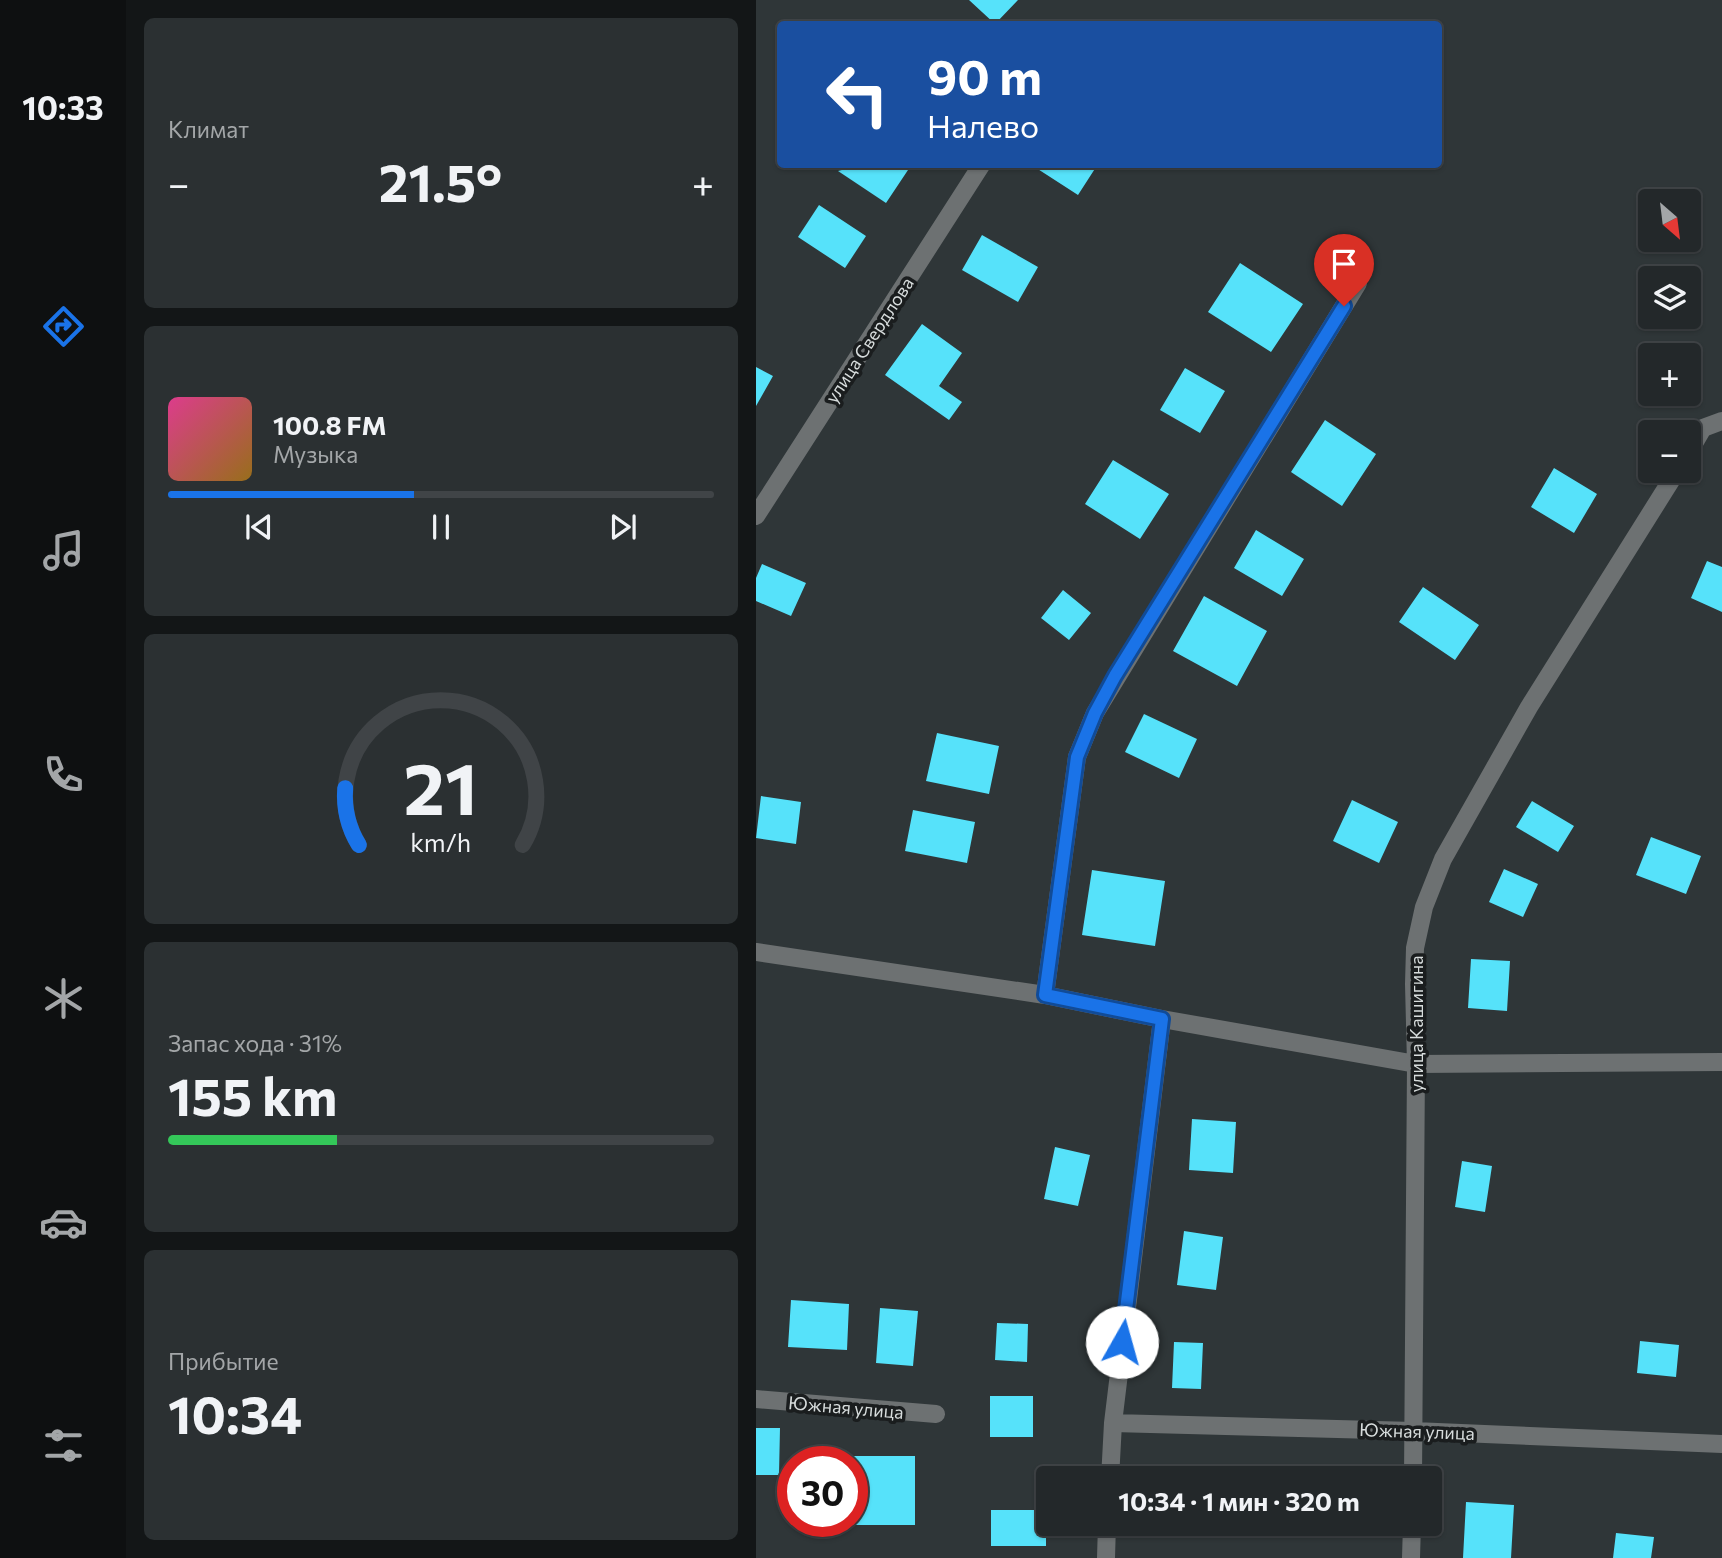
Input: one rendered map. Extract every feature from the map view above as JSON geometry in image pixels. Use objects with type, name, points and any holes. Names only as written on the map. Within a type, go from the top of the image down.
[{"type":"street","name":"улица Свердлова","points":[[756,516],[979,168]]},
{"type":"street","points":[[1045,995],[1077,757],[1095,713],[1115,676],[1358,283]]},
{"type":"street","points":[[1701,431],[1703,428],[1722,421]]},
{"type":"street","name":"улица Кашигина","points":[[1413,1466],[1415,947],[1424,907],[1443,859],[1529,707],[1669,483]]},
{"type":"street","points":[[756,952],[1045,995],[1162,1019],[1416,1064],[1722,1062]]},
{"type":"street","points":[[1111,1466],[1113,1423],[1162,1019]]},
{"type":"street","name":"Южная улица","points":[[756,1399],[936,1414]]},
{"type":"street","name":"Южная улица","points":[[1113,1423],[1414,1431],[1722,1444]]},
{"type":"street","points":[[1106,1558],[1107,1536]]},
{"type":"street","points":[[1411,1558],[1412,1536]]},
{"type":"building","points":[[969,0],[1018,0],[998,21],[992,21]]},
{"type":"building","points":[[850,168],[909,168],[886,203],[838,171]]},
{"type":"building","points":[[1036,168],[1095,168],[1078,195]]},
{"type":"building","points":[[819,205],[866,236],[845,268],[798,237]]},
{"type":"building","points":[[982,235],[1038,267],[1018,302],[962,270]]},
{"type":"building","points":[[1240,263],[1303,304],[1271,352],[1208,312]]},
{"type":"building","points":[[922,324],[962,353],[939,386],[962,402],[949,420],[885,375]]},
{"type":"building","points":[[756,367],[773,376],[756,406]]},
{"type":"building","points":[[1185,368],[1225,391],[1200,433],[1160,410]]},
{"type":"building","points":[[1325,420],[1376,454],[1342,506],[1291,472]]},
{"type":"building","points":[[1113,460],[1169,494],[1140,539],[1085,504]]},
{"type":"building","points":[[1554,468],[1597,494],[1574,533],[1531,507]]},
{"type":"building","points":[[1256,530],[1304,559],[1282,596],[1234,568]]},
{"type":"building","points":[[1707,561],[1722,567],[1722,612],[1691,598]]},
{"type":"building","points":[[762,564],[806,583],[791,616],[756,601],[756,578]]},
{"type":"building","points":[[1423,587],[1479,625],[1455,660],[1399,622]]},
{"type":"building","points":[[1063,590],[1091,613],[1069,640],[1041,618]]},
{"type":"building","points":[[1204,596],[1267,631],[1237,686],[1173,651]]},
{"type":"building","points":[[1144,714],[1197,739],[1179,778],[1125,752]]},
{"type":"building","points":[[937,733],[999,746],[989,794],[926,781]]},
{"type":"building","points":[[761,796],[801,802],[796,844],[756,838]]},
{"type":"building","points":[[1352,800],[1398,822],[1379,863],[1333,841]]},
{"type":"building","points":[[1532,801],[1574,826],[1558,852],[1516,827]]},
{"type":"building","points":[[913,810],[975,822],[967,863],[905,851]]},
{"type":"building","points":[[1651,837],[1701,856],[1686,894],[1636,875]]},
{"type":"building","points":[[1504,869],[1538,884],[1523,917],[1489,902]]},
{"type":"building","points":[[1092,870],[1165,881],[1155,946],[1082,935]]},
{"type":"building","points":[[1471,959],[1510,961],[1507,1011],[1468,1008]]},
{"type":"building","points":[[1192,1119],[1236,1122],[1233,1173],[1189,1170]]},
{"type":"building","points":[[1055,1147],[1090,1155],[1078,1206],[1044,1199]]},
{"type":"building","points":[[1462,1161],[1492,1166],[1485,1212],[1455,1207]]},
{"type":"building","points":[[1184,1231],[1223,1237],[1216,1290],[1177,1285]]},
{"type":"building","points":[[791,1300],[849,1304],[847,1350],[788,1347]]},
{"type":"building","points":[[880,1308],[918,1311],[913,1366],[876,1363]]},
{"type":"building","points":[[997,1323],[1028,1324],[1027,1362],[995,1360]]},
{"type":"building","points":[[1640,1341],[1679,1345],[1676,1377],[1637,1373]]},
{"type":"building","points":[[1174,1342],[1203,1343],[1201,1389],[1172,1388]]},
{"type":"building","points":[[990,1396],[1033,1396],[1033,1437],[990,1437]]},
{"type":"building","points":[[756,1428],[780,1428],[777,1475],[756,1475]]},
{"type":"building","points":[[868,1456],[915,1456],[915,1525],[868,1525]]},
{"type":"building","points":[[1466,1502],[1514,1505],[1511,1558],[1463,1558]]},
{"type":"building","points":[[991,1510],[1036,1510],[1036,1536],[1046,1536],[1046,1546],[991,1546]]},
{"type":"building","points":[[1616,1533],[1654,1537],[1651,1558],[1613,1558]]},
{"type":"route","points":[[1122,1342],[1162,1019],[1045,995],[1077,757],[1095,713],[1115,676],[1344,306]]}]
